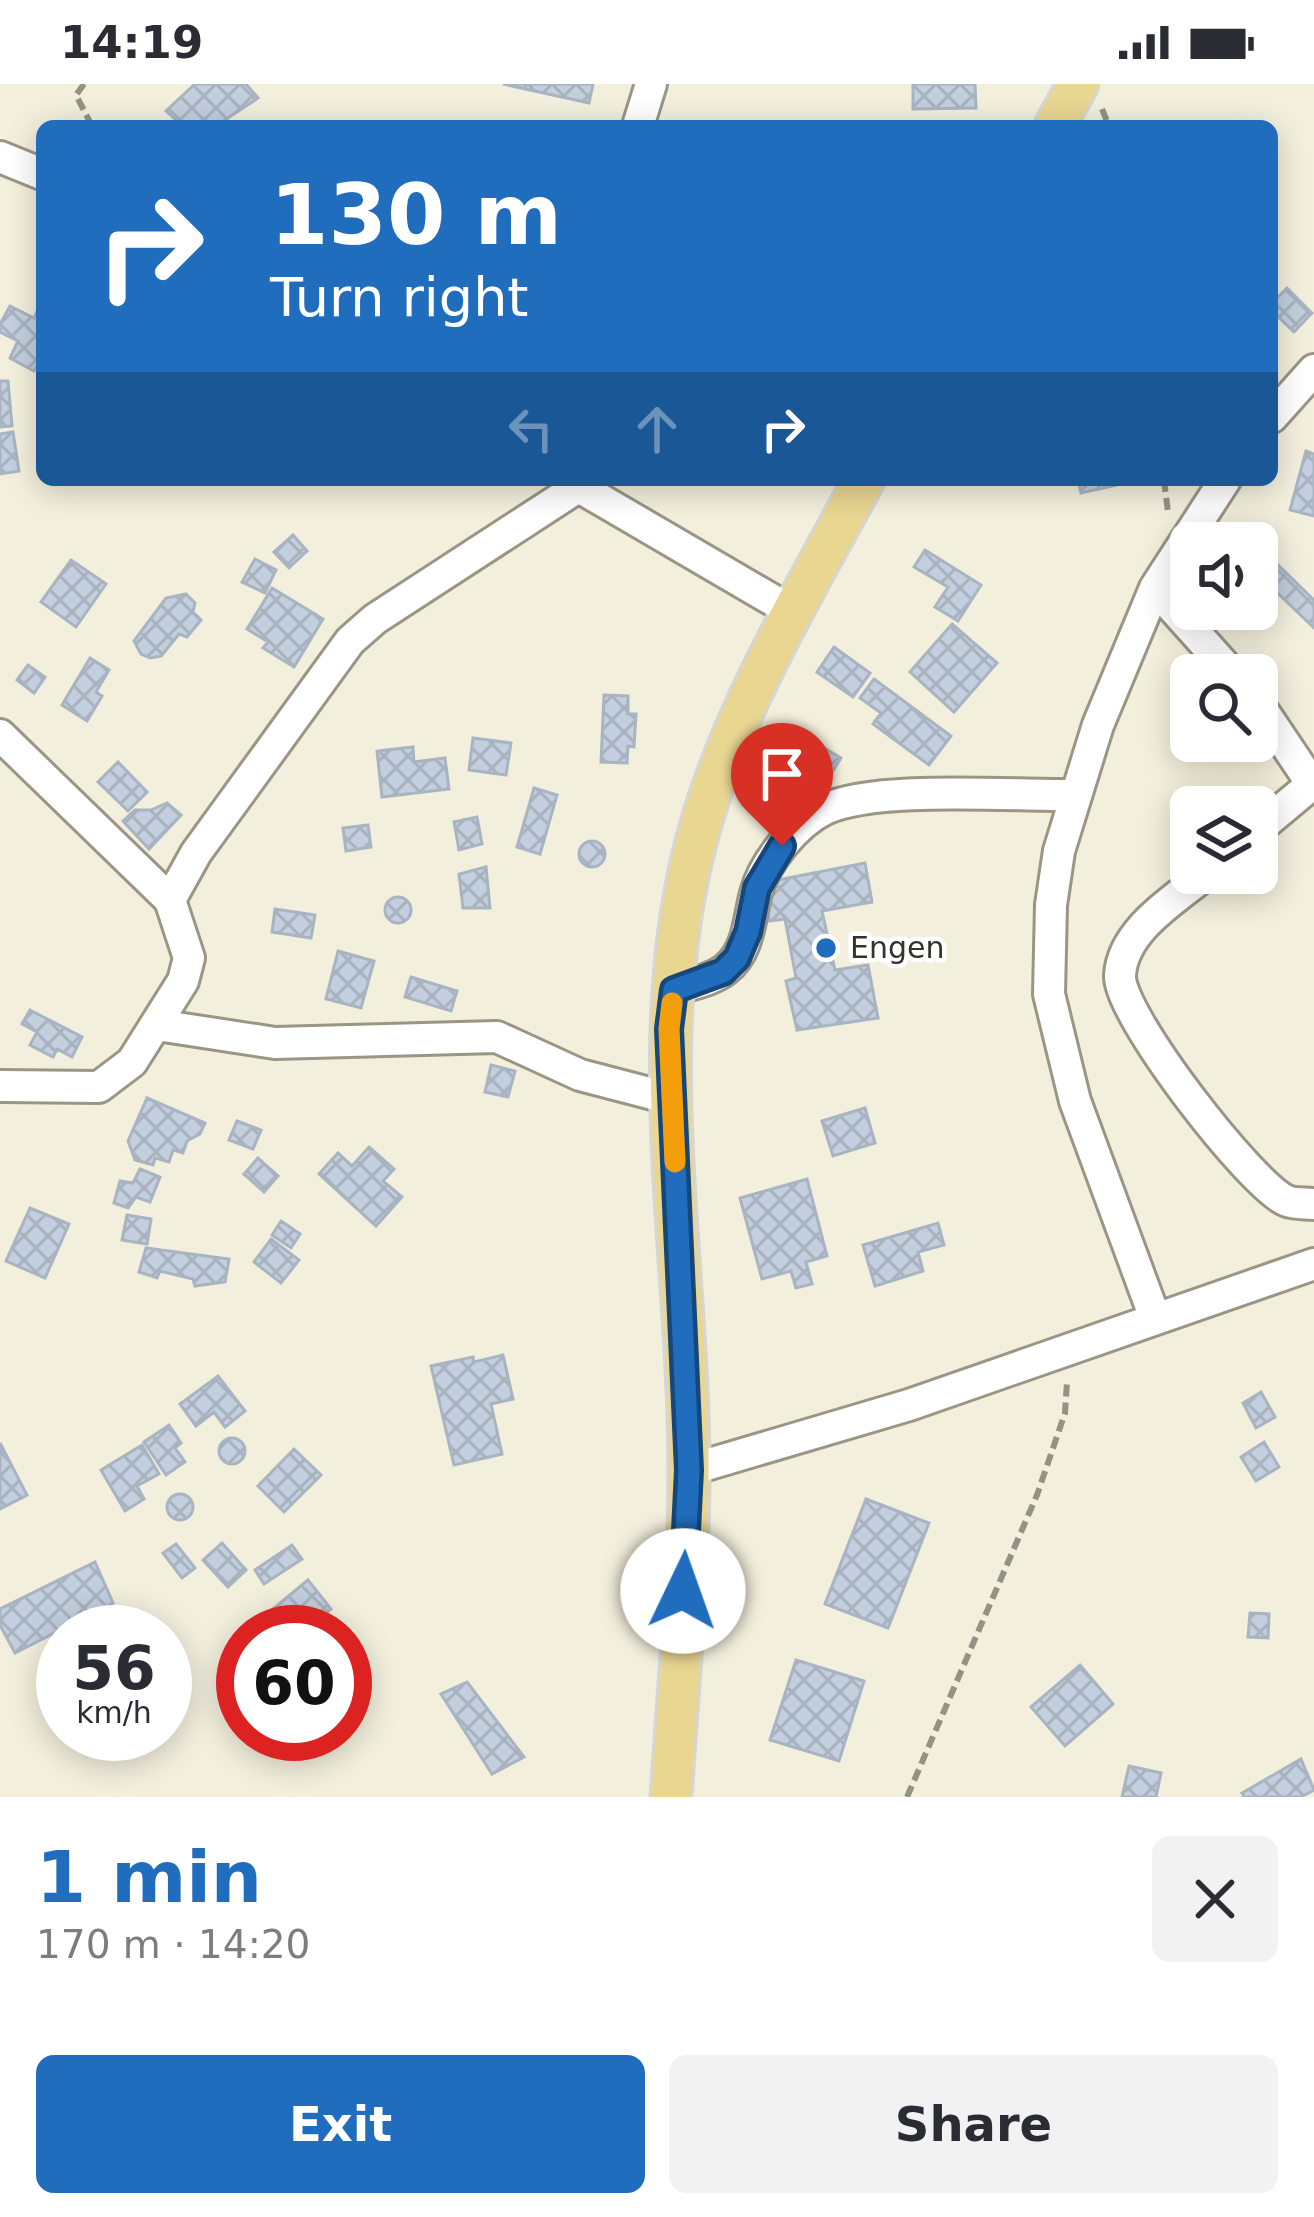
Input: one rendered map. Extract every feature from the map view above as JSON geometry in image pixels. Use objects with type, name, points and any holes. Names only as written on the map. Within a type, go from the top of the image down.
[{"type":"main road","points":[[1058,120],[1078,84]]},
{"type":"main road","points":[[671,1797],[689,1470],[669,1029],[686,893],[703,818],[729,748],[793,612],[861,486]]},
{"type":"street","points":[[640,120],[651,84]]},
{"type":"street","points":[[0,158],[36,172]]},
{"type":"street","points":[[1278,410],[1314,370]]},
{"type":"street","points":[[170,900],[196,853],[350,641],[568,486]]},
{"type":"street","points":[[581,486],[793,612]]},
{"type":"street","points":[[1155,1318],[1075,1101],[1048,994],[1051,904],[1059,851],[1098,725],[1155,588],[1221,486]]},
{"type":"street","points":[[1155,588],[1214,654]]},
{"type":"street","points":[[1278,734],[1312,786],[1278,813]]},
{"type":"street","points":[[0,735],[170,900],[189,958],[183,981],[132,1062],[99,1087],[0,1086]]},
{"type":"street","points":[[674,990],[723,972],[737,958],[769,863],[821,811],[860,797],[1075,795]]},
{"type":"street","points":[[1183,894],[1138,932],[1119,976],[1127,1008],[1182,1086],[1258,1179],[1287,1201],[1314,1204]]},
{"type":"street","points":[[157,1025],[274,1043],[497,1037],[580,1075],[672,1099]]},
{"type":"street","points":[[689,1470],[909,1405],[1314,1264]]},
{"type":"path","points":[[84,84],[76,95],[89,120]]},
{"type":"path","points":[[907,1797],[1037,1495],[1065,1413],[1069,1348]]},
{"type":"building","points":[[195,84],[246,84],[258,98],[225,120],[176,120],[166,111]]},
{"type":"building","points":[[503,84],[593,84],[589,103]]},
{"type":"building","points":[[913,84],[975,84],[976,108],[913,109]]},
{"type":"building","points":[[1287,288],[1312,313],[1294,332],[1278,317],[1278,297]]},
{"type":"building","points":[[10,306],[34,318],[36,314],[34,371],[10,358],[18,341],[0,332],[0,324]]},
{"type":"building","points":[[0,381],[8,381],[12,426],[0,427]]},
{"type":"building","points":[[13,432],[19,471],[0,474],[0,434]]},
{"type":"building","points":[[1306,451],[1314,454],[1314,516],[1290,510]]},
{"type":"building","points":[[1079,486],[1112,486],[1081,493]]},
{"type":"building","points":[[293,535],[307,551],[289,568],[274,552]]},
{"type":"building","points":[[925,550],[981,585],[958,621],[935,607],[948,587],[914,567]]},
{"type":"building","points":[[255,559],[276,570],[265,593],[242,582]]},
{"type":"building","points":[[71,560],[106,584],[76,627],[41,602]]},
{"type":"building","points":[[1278,565],[1314,600],[1314,628],[1278,593]]},
{"type":"building","points":[[272,588],[323,619],[294,667],[263,648],[268,642],[247,629]]},
{"type":"building","points":[[186,594],[201,620],[187,637],[179,634],[161,656],[141,654],[134,641],[166,598]]},
{"type":"building","points":[[952,624],[997,663],[954,712],[910,672]]},
{"type":"building","points":[[834,647],[870,673],[853,697],[817,672]]},
{"type":"building","points":[[90,658],[109,670],[96,692],[102,696],[87,721],[62,705]]},
{"type":"building","points":[[28,665],[45,677],[34,693],[17,680]]},
{"type":"building","points":[[874,679],[951,736],[929,765],[873,724],[881,713],[860,698]]},
{"type":"building","points":[[604,695],[628,696],[628,714],[636,714],[634,747],[628,746],[627,763],[601,762]]},
{"type":"building","points":[[473,738],[511,743],[506,775],[469,770]]},
{"type":"building","points":[[809,739],[841,758],[829,777],[797,757]]},
{"type":"building","points":[[413,747],[414,762],[445,758],[449,789],[382,797],[377,751]]},
{"type":"building","points":[[118,762],[147,792],[128,811],[98,782]]},
{"type":"building","points":[[534,788],[557,795],[540,854],[517,847]]},
{"type":"building","points":[[167,803],[181,815],[149,849],[123,821],[135,810]]},
{"type":"building","points":[[477,817],[482,844],[459,850],[454,822]]},
{"type":"building","points":[[368,825],[371,847],[346,851],[343,828]]},
{"type":"building","points":[[592,841],[605,854],[592,867],[579,854]]},
{"type":"building","points":[[865,863],[872,902],[822,911],[835,970],[868,965],[878,1018],[797,1030],[786,981],[796,978],[785,919],[769,921],[762,883]]},
{"type":"building","points":[[486,867],[490,908],[463,908],[459,874]]},
{"type":"building","points":[[398,897],[411,910],[398,923],[385,910]]},
{"type":"building","points":[[275,909],[315,915],[311,938],[272,932]]},
{"type":"building","points":[[338,951],[374,961],[361,1008],[326,999]]},
{"type":"building","points":[[411,977],[457,991],[451,1011],[405,997]]},
{"type":"building","points":[[30,1010],[82,1037],[72,1057],[57,1049],[53,1057],[30,1045],[37,1032],[22,1024]]},
{"type":"building","points":[[491,1065],[515,1071],[508,1097],[485,1092]]},
{"type":"building","points":[[147,1098],[205,1123],[200,1134],[187,1141],[183,1153],[173,1150],[169,1162],[155,1158],[153,1165],[135,1160],[128,1141]]},
{"type":"building","points":[[865,1108],[875,1143],[833,1156],[822,1121]]},
{"type":"building","points":[[237,1121],[261,1130],[253,1149],[229,1140]]},
{"type":"building","points":[[369,1147],[394,1169],[383,1181],[402,1197],[376,1226],[319,1174],[338,1153],[352,1166]]},
{"type":"building","points":[[258,1158],[278,1176],[264,1192],[244,1174]]},
{"type":"building","points":[[140,1169],[160,1177],[150,1202],[136,1197],[128,1208],[114,1203],[120,1181],[133,1183]]},
{"type":"building","points":[[807,1179],[827,1256],[806,1262],[812,1284],[796,1288],[791,1271],[762,1279],[740,1198]]},
{"type":"building","points":[[30,1208],[69,1224],[45,1278],[6,1261]]},
{"type":"building","points":[[127,1215],[151,1219],[147,1244],[122,1240]]},
{"type":"building","points":[[281,1221],[300,1234],[291,1248],[272,1235]]},
{"type":"building","points":[[938,1223],[944,1245],[918,1252],[923,1271],[875,1286],[863,1245]]},
{"type":"building","points":[[271,1239],[299,1260],[281,1283],[254,1262]]},
{"type":"building","points":[[146,1248],[229,1259],[225,1282],[195,1286],[193,1279],[160,1271],[157,1278],[139,1272]]},
{"type":"building","points":[[503,1355],[513,1399],[491,1404],[502,1454],[454,1465],[431,1366]]},
{"type":"building","points":[[218,1376],[245,1411],[225,1427],[214,1412],[196,1426],[180,1404]]},
{"type":"building","points":[[1261,1392],[1275,1417],[1256,1428],[1243,1403]]},
{"type":"building","points":[[169,1425],[181,1443],[175,1448],[185,1462],[166,1475],[144,1442]]},
{"type":"building","points":[[232,1438],[245,1451],[232,1464],[219,1451]]},
{"type":"building","points":[[1264,1442],[1279,1467],[1256,1481],[1241,1457]]},
{"type":"building","points":[[0,1443],[27,1495],[0,1509]]},
{"type":"building","points":[[142,1445],[159,1474],[137,1486],[144,1499],[125,1511],[101,1470]]},
{"type":"building","points":[[294,1449],[321,1475],[284,1512],[258,1486]]},
{"type":"building","points":[[180,1494],[193,1507],[180,1520],[167,1507]]},
{"type":"building","points":[[866,1499],[929,1523],[888,1628],[825,1604]]},
{"type":"building","points":[[222,1543],[246,1570],[228,1587],[203,1560]]},
{"type":"building","points":[[176,1544],[195,1568],[182,1578],[163,1553]]},
{"type":"building","points":[[292,1545],[302,1559],[264,1584],[255,1570]]},
{"type":"building","points":[[95,1562],[113,1603],[36,1605],[36,1642],[15,1653],[0,1625],[0,1609]]},
{"type":"building","points":[[308,1580],[328,1605],[278,1605]]},
{"type":"building","points":[[1250,1613],[1269,1614],[1268,1638],[1248,1637]]},
{"type":"building","points":[[796,1660],[864,1681],[839,1761],[770,1740]]},
{"type":"building","points":[[1080,1665],[1113,1704],[1065,1746],[1031,1707]]},
{"type":"building","points":[[467,1682],[524,1757],[492,1774],[441,1694]]},
{"type":"building","points":[[1301,1759],[1314,1790],[1301,1797],[1244,1797],[1242,1793]]},
{"type":"building","points":[[1129,1766],[1161,1773],[1156,1797],[1122,1797]]},
{"type":"slow traffic","points":[[672,1003],[675,1162]]},
{"type":"place","name":"Engen","points":[[826,948]]},
{"type":"route","points":[[683,1591],[689,1470],[669,1029],[674,990],[723,972],[737,958],[757,888],[782,846]]}]
